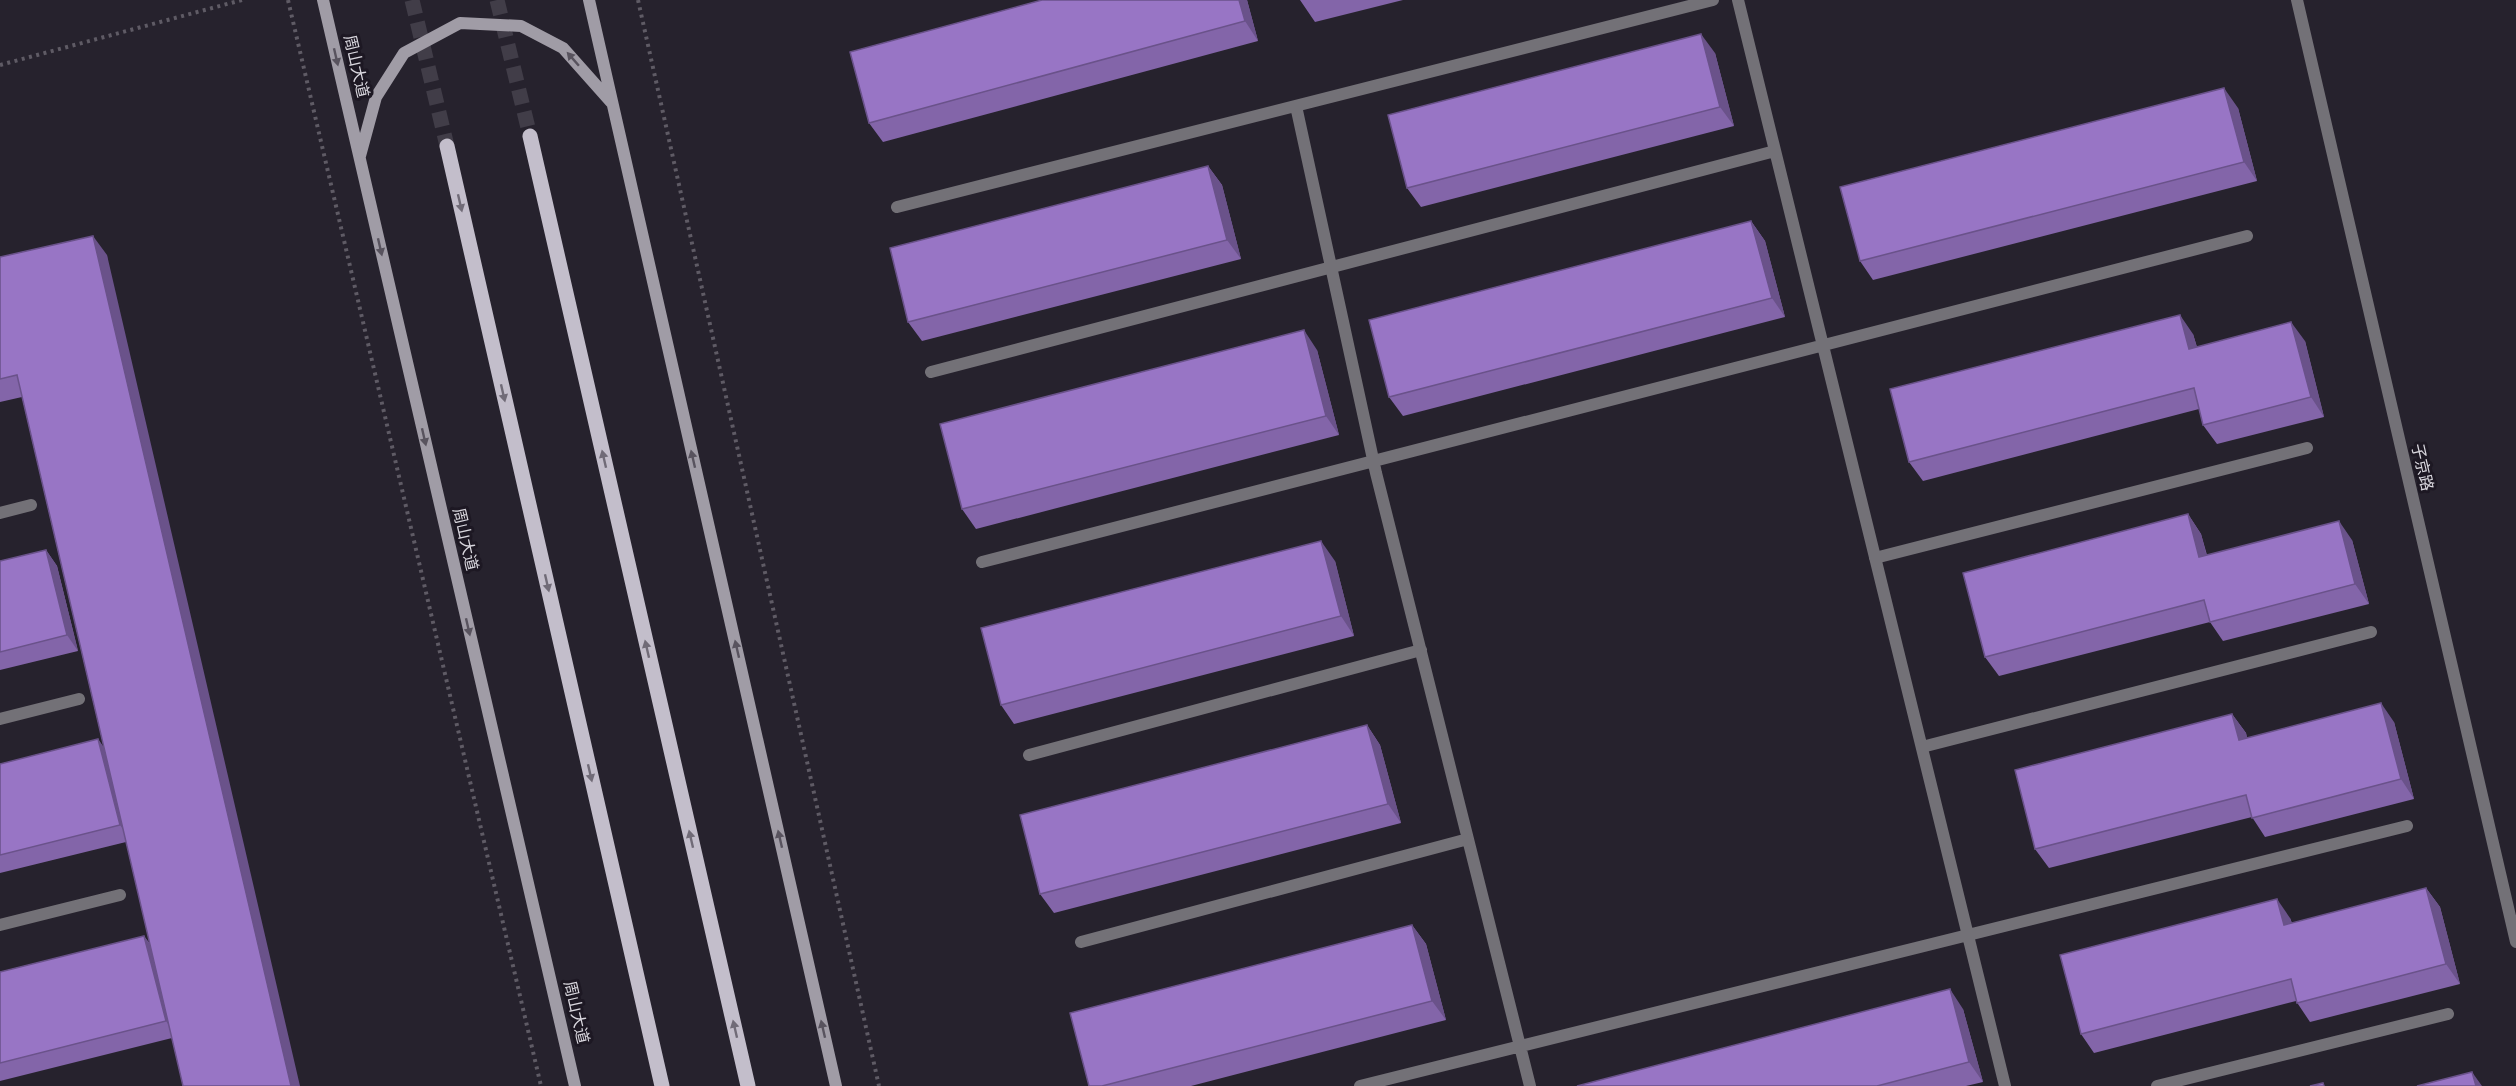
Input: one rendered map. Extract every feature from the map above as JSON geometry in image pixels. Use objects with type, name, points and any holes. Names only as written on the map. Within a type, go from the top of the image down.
[{"type":"main road","name":"周山大道","points":[[323,0],[575,1086]]},
{"type":"main road","points":[[589,0],[836,1086]]},
{"type":"main road","points":[[359,158],[376,97],[404,53],[460,23],[521,26],[563,48],[612,103]]},
{"type":"main road","points":[[530,136],[748,1086]]},
{"type":"main road","points":[[447,146],[662,1086]]},
{"type":"street","points":[[897,207],[1713,0]]},
{"type":"street","points":[[1738,0],[2005,1086]]},
{"type":"street","name":"子京路","points":[[2297,0],[2516,942]]},
{"type":"street","points":[[1296,106],[1374,461],[1530,1086]]},
{"type":"street","points":[[932,372],[1775,151]]},
{"type":"street","points":[[982,562],[2247,236]]},
{"type":"street","points":[[1875,558],[2307,448]]},
{"type":"street","points":[[0,513],[31,505]]},
{"type":"street","points":[[1922,747],[2371,632]]},
{"type":"street","points":[[1029,755],[1421,650]]},
{"type":"street","points":[[0,719],[78,699]]},
{"type":"street","points":[[1360,1086],[2407,826]]},
{"type":"street","points":[[1081,942],[1468,839]]},
{"type":"street","points":[[0,925],[120,895]]},
{"type":"street","points":[[2157,1086],[2448,1014]]},
{"type":"path","points":[[0,65],[242,0]]},
{"type":"path","points":[[288,0],[541,1086]]},
{"type":"path","points":[[638,0],[879,1086]]},
{"type":"building","points":[[1042,0],[1239,0],[1245,21],[869,123],[850,52]]},
{"type":"building","points":[[1701,34],[1720,107],[1407,188],[1388,115]]},
{"type":"building","points":[[2224,88],[2244,162],[1860,261],[1840,187]]},
{"type":"building","points":[[1208,166],[1227,240],[908,322],[890,248]]},
{"type":"building","points":[[1751,221],[1772,298],[1389,397],[1369,320]]},
{"type":"building","points":[[93,236],[291,1086],[183,1086],[17,375],[0,379],[0,257]]},
{"type":"building","points":[[2180,315],[2189,349],[2291,322],[2311,397],[2203,425],[2194,388],[1909,462],[1890,389]]},
{"type":"building","points":[[1304,330],[1326,416],[962,509],[940,424]]},
{"type":"building","points":[[2188,514],[2199,557],[2339,521],[2355,584],[2210,622],[2204,600],[1985,657],[1963,573]]},
{"type":"building","points":[[1321,541],[1341,616],[1001,705],[981,628]]},
{"type":"building","points":[[46,550],[67,635],[0,652],[0,561]]},
{"type":"building","points":[[2381,703],[2401,779],[2252,818],[2246,795],[2035,849],[2015,770],[2232,714],[2239,740]]},
{"type":"building","points":[[1367,725],[1388,804],[1040,894],[1020,815]]},
{"type":"building","points":[[98,739],[120,825],[0,855],[0,764]]},
{"type":"building","points":[[2426,888],[2446,964],[2297,1003],[2291,979],[2081,1034],[2060,955],[2277,899],[2284,925]]},
{"type":"building","points":[[1412,925],[1432,1001],[1102,1086],[1089,1086],[1070,1013]]},
{"type":"building","points":[[144,936],[166,1021],[0,1063],[0,972]]},
{"type":"building","points":[[1950,989],[1969,1062],[1877,1086],[1577,1086]]},
{"type":"building","points":[[2472,1072],[2476,1086],[2417,1086]]},
{"type":"tunnel","points":[[412,0],[447,146]]},
{"type":"tunnel","points":[[497,0],[530,136]]}]
